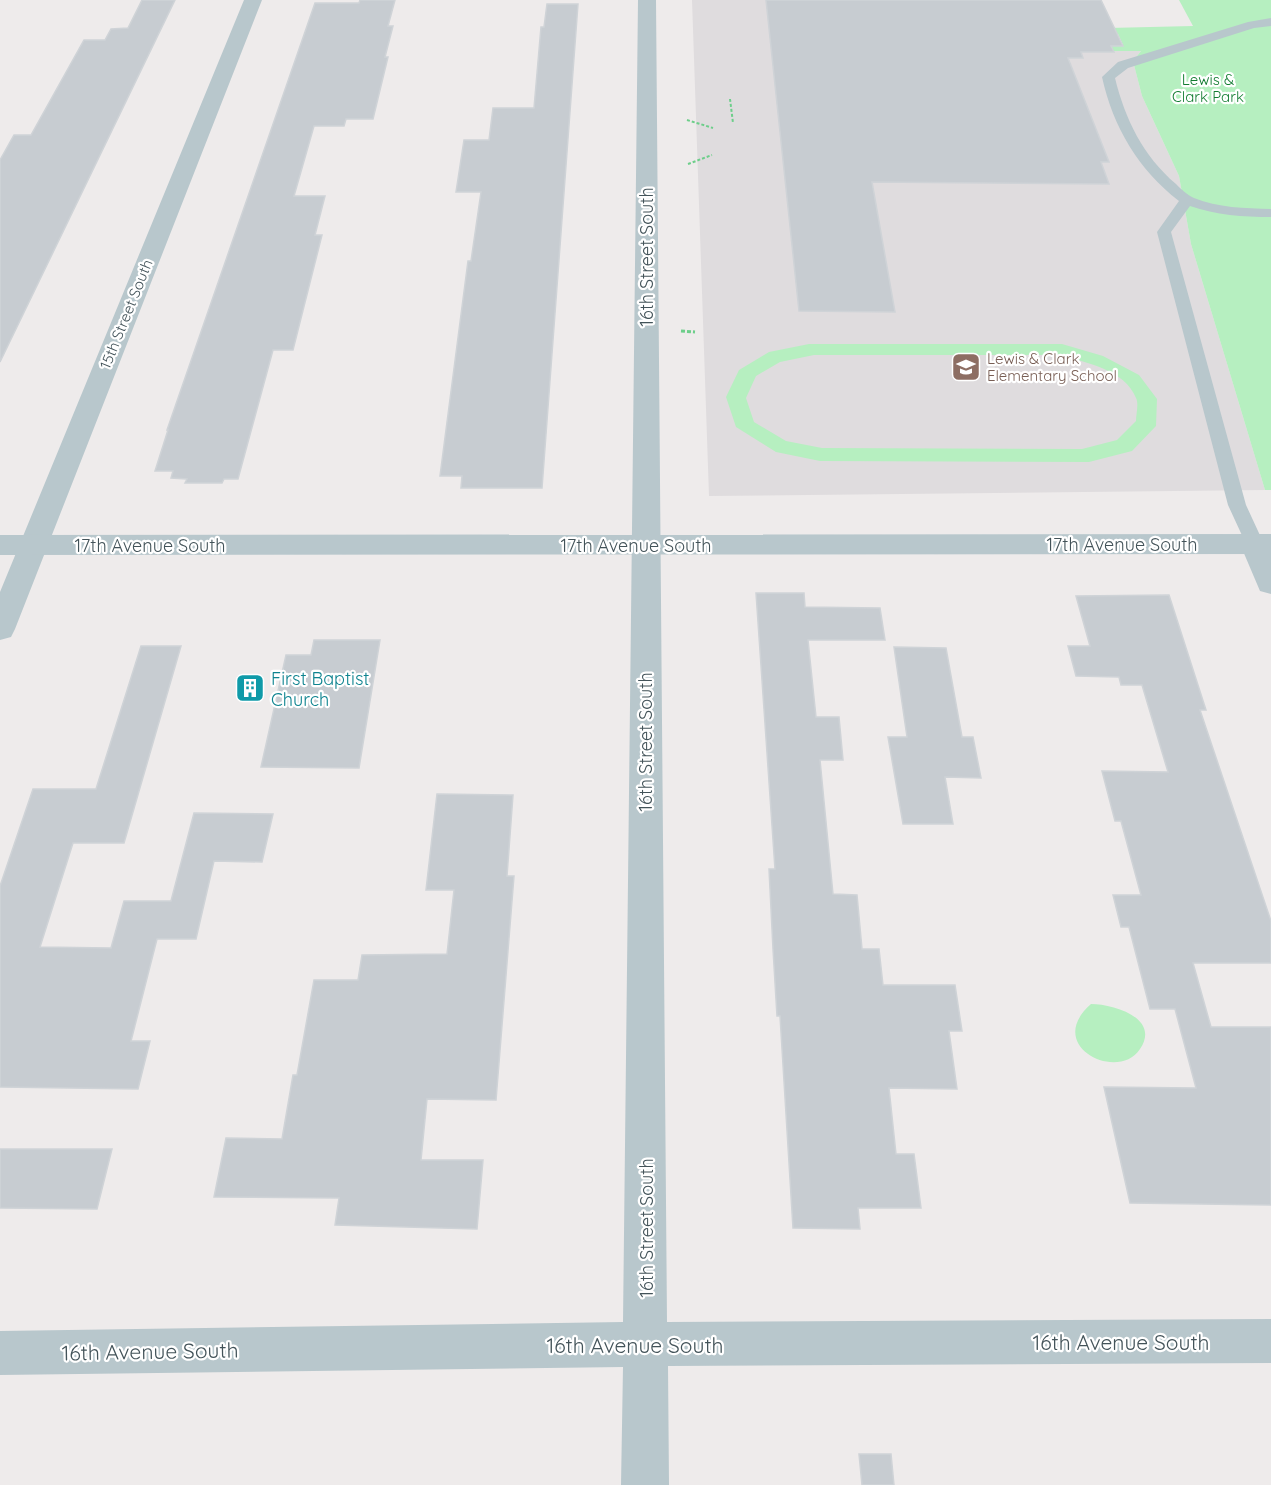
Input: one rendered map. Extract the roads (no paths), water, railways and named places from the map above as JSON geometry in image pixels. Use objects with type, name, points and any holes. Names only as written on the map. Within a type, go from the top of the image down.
[{"type":"street","name":"15th Street South","points":[[0,628],[253,0]]},
{"type":"street","name":"16th Street South","points":[[645,1485],[647,0]]},
{"type":"street","name":"17th Avenue South","points":[[0,545],[1263,544]]},
{"type":"street","points":[[1263,544],[1271,584]]},
{"type":"street","name":"16th Avenue South","points":[[0,1353],[646,1344],[1271,1341]]},
{"type":"lane","points":[[1271,22],[1123,65],[1108,77],[1111,92],[1124,126],[1154,174],[1187,200],[1226,211],[1271,213]]},
{"type":"lane","points":[[1187,200],[1164,232],[1237,505],[1263,544]]},
{"type":"place","name":"Lewis & Clark Elementary School","points":[[966,367]]},
{"type":"place","name":"First Baptist Church","points":[[250,688]]},
{"type":"park label","name":"Lewis & Clark Park","points":[[1208,88]]}]
